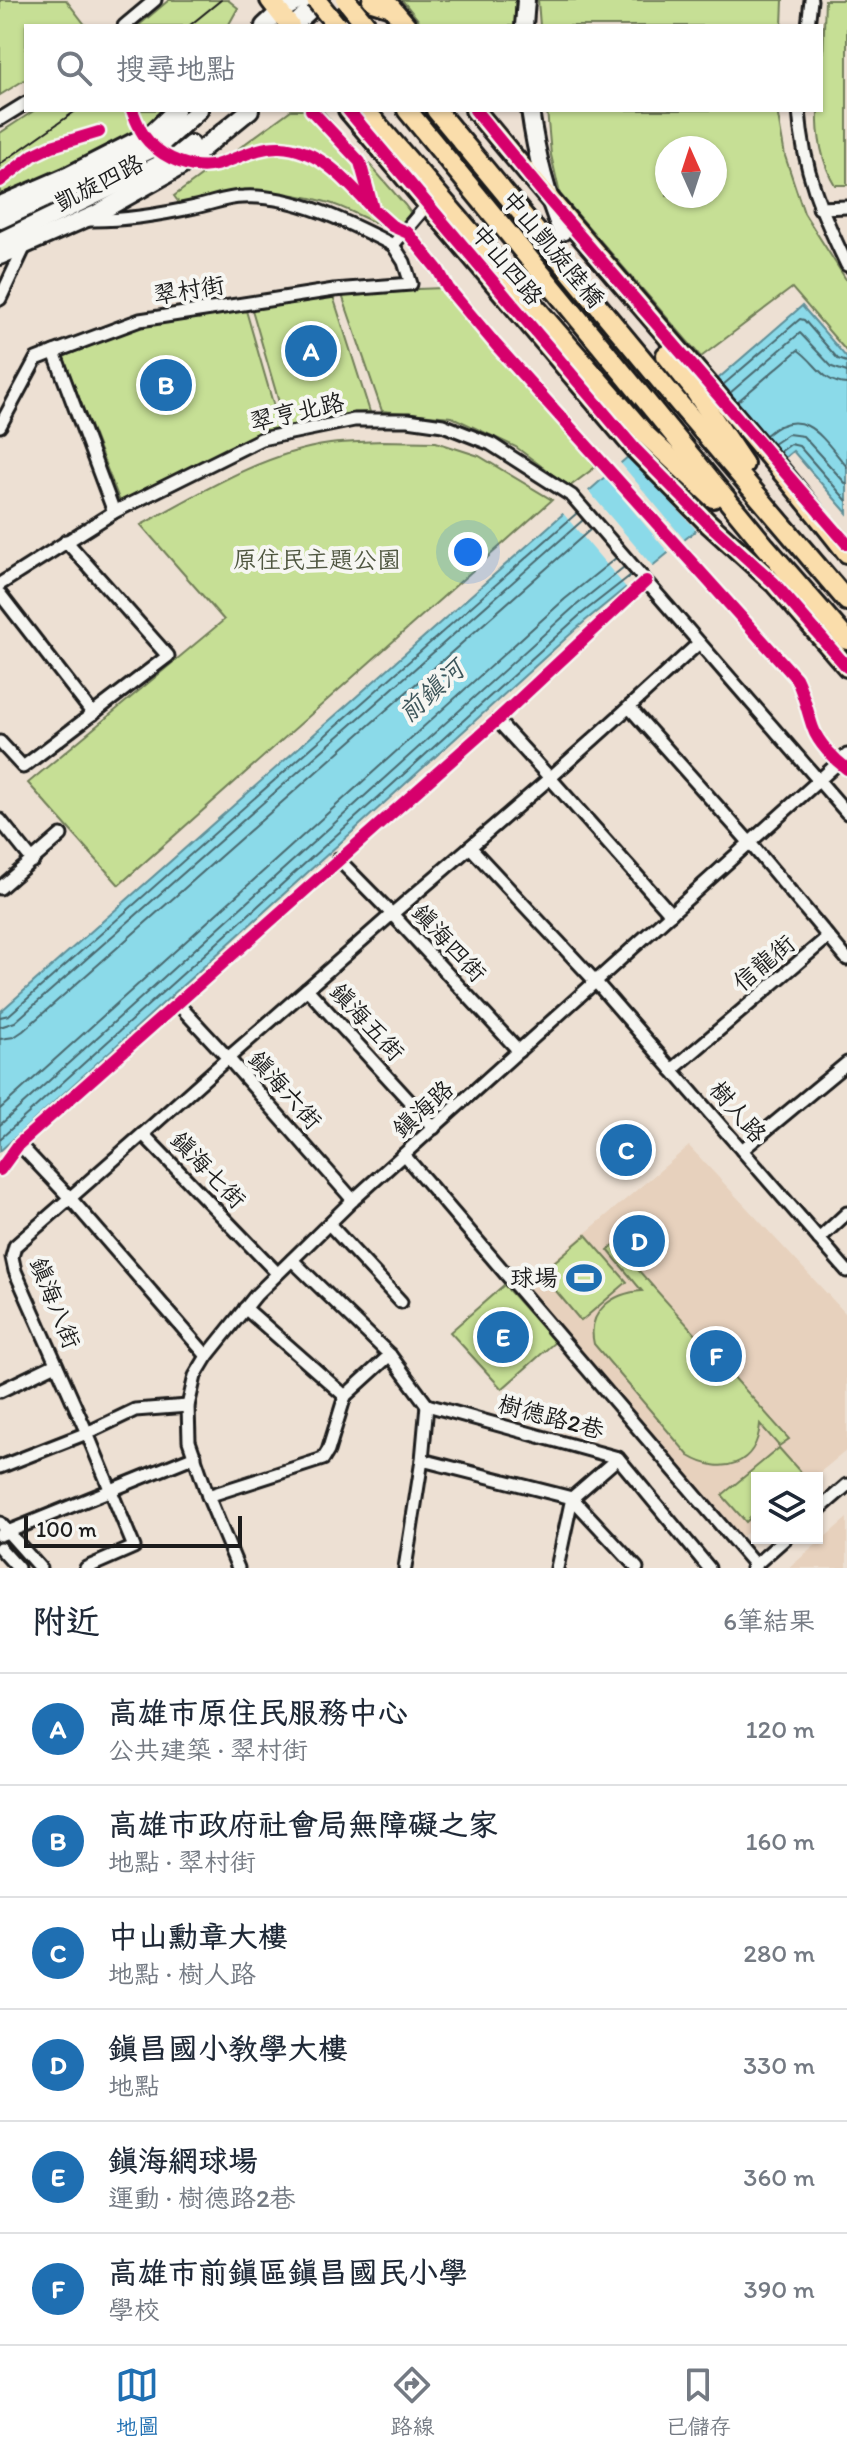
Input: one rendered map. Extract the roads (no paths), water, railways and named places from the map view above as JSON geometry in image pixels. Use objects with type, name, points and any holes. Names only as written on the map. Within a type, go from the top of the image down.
[{"type":"main road","points":[[318,0],[337,24]]},
{"type":"main road","points":[[346,0],[365,24]]},
{"type":"main road","points":[[372,0],[391,24]]},
{"type":"main road","points":[[372,0],[391,7],[405,24]]},
{"type":"main road","name":"中山四路","points":[[350,112],[427,205],[640,441]]},
{"type":"main road","name":"中山四路","points":[[367,112],[640,441]]},
{"type":"main road","name":"中山凱旋陸橋","points":[[409,112],[662,418],[727,506]]},
{"type":"main road","name":"中山凱旋陸橋","points":[[438,112],[677,401],[753,485]]},
{"type":"main road","points":[[464,112],[562,232],[700,386],[778,465],[847,553]]},
{"type":"main road","points":[[477,112],[700,386],[753,485],[847,601]]},
{"type":"main road","points":[[640,441],[727,506],[847,640]]},
{"type":"main road","points":[[640,441],[708,523],[774,583],[847,667]]},
{"type":"street","points":[[126,24],[155,0]]},
{"type":"street","points":[[283,16],[300,0]]},
{"type":"street","points":[[283,16],[318,0]]},
{"type":"street","points":[[342,24],[372,0]]},
{"type":"street","points":[[524,24],[526,0]]},
{"type":"street","points":[[808,24],[811,0]]},
{"type":"street","points":[[0,119],[24,104]]},
{"type":"street","name":"凱旋四路","points":[[0,205],[67,176],[153,132],[174,112]]},
{"type":"street","name":"凱旋四路","points":[[0,220],[159,146],[197,112]]},
{"type":"street","name":"凱旋四路","points":[[0,241],[175,157],[231,112]]},
{"type":"street","name":"凱旋四路","points":[[0,256],[82,220],[180,167],[248,112]]},
{"type":"street","points":[[530,112],[536,152],[549,200],[562,232]]},
{"type":"street","points":[[799,112],[801,142],[819,208],[847,265]]},
{"type":"street","points":[[82,220],[120,221],[242,197],[270,199],[342,219],[393,245],[427,205]]},
{"type":"street","points":[[819,208],[847,207]]},
{"type":"street","name":"翠村街","points":[[54,352],[140,320],[334,290],[411,284],[404,262],[393,245]]},
{"type":"street","points":[[0,299],[25,246]]},
{"type":"street","points":[[0,426],[36,359],[54,352],[114,512]]},
{"type":"street","name":"翠亨北路","points":[[0,584],[114,512],[261,439],[354,420],[408,420],[443,425],[491,444],[572,496],[699,643]]},
{"type":"street","points":[[0,742],[23,767],[168,656],[66,541]]},
{"type":"street","points":[[0,594],[93,714]]},
{"type":"street","points":[[338,859],[392,914],[550,778],[699,643],[847,813]]},
{"type":"street","name":"信龍街","points":[[629,707],[750,843],[828,937],[672,1070]]},
{"type":"street","points":[[497,720],[671,914]]},
{"type":"street","name":"鎮海路","points":[[238,1568],[189,1441],[188,1406],[195,1376],[207,1356],[277,1273],[353,1200],[847,755]]},
{"type":"street","points":[[0,820],[33,861]]},
{"type":"street","points":[[0,888],[61,835]]},
{"type":"street","name":"樹人路","points":[[470,847],[595,981],[847,1271]]},
{"type":"street","name":"鎮海四街","points":[[307,989],[392,914],[519,1051]]},
{"type":"street","points":[[828,937],[847,959]]},
{"type":"street","name":"鎮海五街","points":[[228,1058],[307,989],[434,1128]]},
{"type":"street","points":[[177,1003],[228,1058]]},
{"type":"street","name":"鎮海六街","points":[[143,1134],[228,1058],[353,1200]]},
{"type":"street","points":[[742,1150],[847,1063]]},
{"type":"street","name":"鎮海七街","points":[[70,1198],[143,1134],[277,1273]]},
{"type":"street","points":[[19,1144],[207,1356]]},
{"type":"street","points":[[404,1155],[753,1566],[779,1544]]},
{"type":"street","name":"鎮海八街","points":[[70,1198],[15,1246],[12,1257],[15,1271],[134,1547],[86,1568]]},
{"type":"street","points":[[819,1239],[847,1213]]},
{"type":"street","points":[[329,1224],[401,1302]]},
{"type":"street","points":[[292,1260],[390,1355],[427,1405],[422,1460],[405,1568]]},
{"type":"street","points":[[245,1308],[345,1396]]},
{"type":"street","points":[[208,1496],[323,1459],[345,1396],[390,1355]]},
{"type":"street","points":[[0,1391],[56,1364]]},
{"type":"street","name":"樹德路2巷","points":[[427,1405],[618,1458],[709,1568]]},
{"type":"street","points":[[0,1467],[87,1433],[135,1410],[188,1406]]},
{"type":"street","points":[[40,1568],[3,1530],[111,1491],[195,1456]]},
{"type":"street","points":[[557,1568],[572,1498],[618,1458]]},
{"type":"street","points":[[422,1460],[572,1498],[637,1568]]},
{"type":"street","points":[[823,1506],[847,1485]]},
{"type":"street","points":[[0,1548],[18,1568]]},
{"type":"water","name":"前鎮河","points":[[802,306],[847,358],[847,513],[793,451],[585,621],[0,1151],[0,1012]]},
{"type":"tram line","points":[[191,24],[221,0]]},
{"type":"tram line","points":[[0,164],[74,112]]},
{"type":"place","name":"高雄市原住民服務中心","points":[[311,351]]},
{"type":"place","name":"高雄市政府社會局無障礙之家","points":[[166,385]]},
{"type":"place","name":"中山勳章大樓","points":[[626,1150]]},
{"type":"place","name":"鎮昌國小教學大樓","points":[[639,1241]]},
{"type":"place","name":"球場","points":[[584,1278]]},
{"type":"place","name":"鎮海網球場","points":[[503,1337]]},
{"type":"place","name":"高雄市前鎮區鎮昌國民小學","points":[[716,1356]]},
{"type":"park label","name":"原住民主題公園","points":[[317,560]]}]
